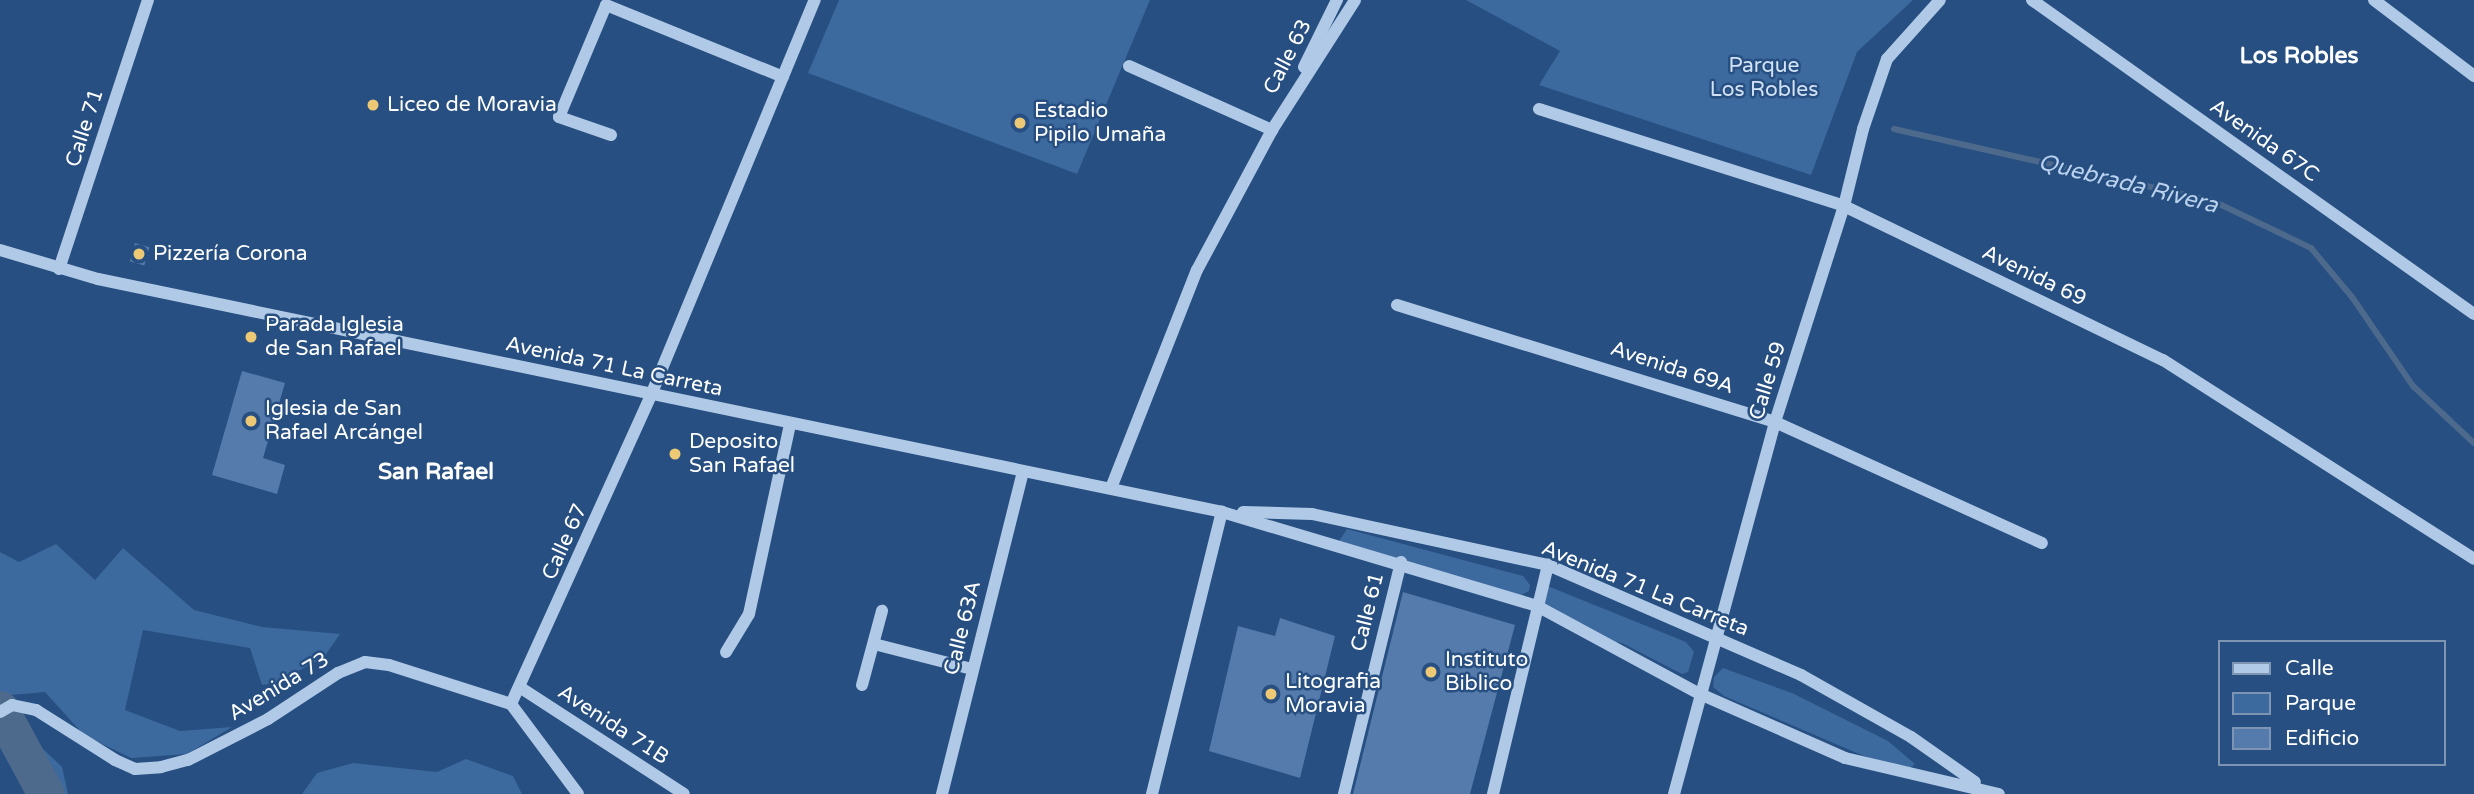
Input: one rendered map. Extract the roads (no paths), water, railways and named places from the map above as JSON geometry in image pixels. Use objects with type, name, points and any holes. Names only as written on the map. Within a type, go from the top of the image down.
[{"type":"street","name":"Calle 71","points":[[59,269],[148,0]]},
{"type":"street","name":"Calle 67","points":[[512,704],[651,395],[815,0]]},
{"type":"street","name":"Calle 63","points":[[1272,130],[1337,0]]},
{"type":"street","points":[[1111,488],[1197,270],[1272,130],[1354,0]]},
{"type":"street","name":"Calle 59","points":[[1674,794],[1775,422],[1844,206],[1863,129],[1887,60],[1940,0]]},
{"type":"street","name":"Avenida 67C","points":[[2032,0],[2474,314]]},
{"type":"street","points":[[2374,0],[2474,76]]},
{"type":"street","points":[[611,135],[559,117],[606,5],[783,77]]},
{"type":"street","points":[[1129,66],[1272,130]]},
{"type":"street","name":"Avenida 69","points":[[1539,109],[1844,206],[2164,360],[2474,559]]},
{"type":"street","name":"Avenida 71 La Carreta","points":[[0,250],[59,269],[790,425],[1222,512],[1401,562],[1536,606],[1700,694],[1844,758],[1980,786]]},
{"type":"street","name":"Avenida 69A","points":[[1397,305],[1775,422],[2042,543]]},
{"type":"street","points":[[726,652],[749,614],[790,425]]},
{"type":"street","name":"Calle 63A","points":[[942,794],[1023,472]]},
{"type":"street","name":"Avenida 71 La Carreta","points":[[1222,512],[1312,514],[1548,565],[1801,675],[1911,737],[1980,786],[1998,794]]},
{"type":"street","points":[[1152,794],[1222,512]]},
{"type":"street","name":"Calle 61","points":[[1344,794],[1401,562]]},
{"type":"street","points":[[1493,794],[1548,565]]},
{"type":"street","points":[[862,685],[882,611]]},
{"type":"street","points":[[874,644],[972,669]]},
{"type":"street","name":"Avenida 73","points":[[0,712],[12,705],[44,713],[90,747],[135,769],[188,760],[268,719],[338,673],[365,662],[389,665],[512,704]]},
{"type":"street","name":"Avenida 71B","points":[[521,688],[684,794]]},
{"type":"street","points":[[512,704],[578,794]]},
{"type":"waterway","name":"Quebrada Rivera","points":[[1894,129],[2213,201],[2311,248],[2352,297],[2413,386],[2474,443]]},
{"type":"waterway","points":[[0,709],[46,794]]},
{"type":"place","name":"Liceo de Moravia","points":[[373,105]]},
{"type":"place","name":"Estadio Pipilo Umaña","points":[[1020,123]]},
{"type":"place","name":"Pizzería Corona","points":[[139,254]]},
{"type":"place","name":"Parada Iglesia de San Rafael","points":[[251,337]]},
{"type":"place","name":"Iglesia de San Rafael Arcángel","points":[[251,421]]},
{"type":"place","name":"Deposito San Rafael","points":[[675,454]]},
{"type":"place","name":"Instituto Biblico","points":[[1431,672]]},
{"type":"place","name":"Litografia Moravia","points":[[1271,694]]},
{"type":"district","name":"Los Robles","points":[[2299,56]]},
{"type":"district","name":"San Rafael","points":[[436,472]]},
{"type":"park label","name":"Parque Los Robles","points":[[1764,78]]}]
